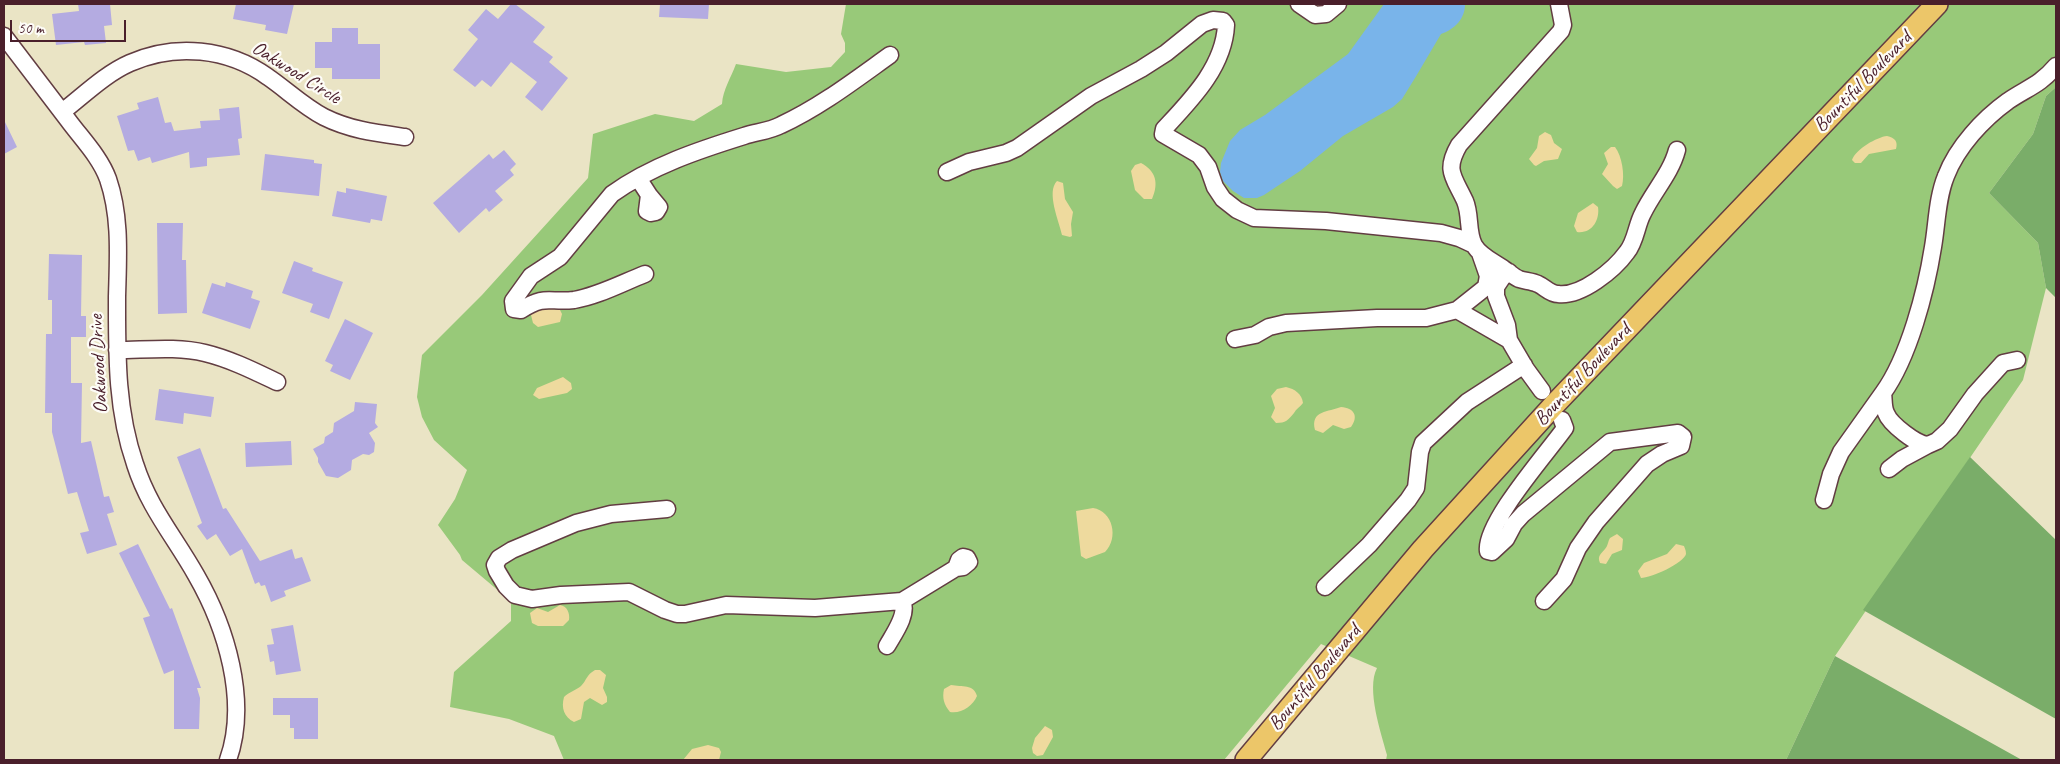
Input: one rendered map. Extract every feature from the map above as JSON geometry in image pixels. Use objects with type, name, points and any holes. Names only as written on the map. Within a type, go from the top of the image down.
[{"type":"main road","name":"Bountiful Boulevard","points":[[1246,760],[1423,549],[1553,406],[1938,4]]},
{"type":"street","points":[[1300,4],[1315,15],[1326,14],[1338,4]]},
{"type":"street","points":[[1235,340],[1286,324],[1377,318],[1426,318],[1457,310],[1486,287],[1488,282],[1465,202],[1452,178],[1450,167],[1452,157],[1459,145],[1561,31],[1563,25],[1559,4]]},
{"type":"street","points":[[947,172],[969,162],[1006,153],[1017,148],[1091,96],[1141,69],[1166,53],[1202,24],[1213,20],[1223,21],[1226,25],[1226,34],[1219,58],[1205,81],[1164,129],[1163,134],[1199,155],[1208,167],[1215,187],[1223,199],[1237,210],[1254,218],[1326,221],[1441,233],[1458,238],[1477,249],[1517,278],[1539,284],[1556,294],[1568,294],[1591,284],[1612,270],[1628,251],[1641,216],[1674,161],[1677,150]]},
{"type":"street","name":"Oakwood Drive","points":[[4,36],[93,152],[107,176],[114,197],[118,238],[117,350],[120,405],[139,477],[159,519],[205,592],[224,642],[236,698],[234,734],[228,760]]},
{"type":"street","name":"Oakwood Circle","points":[[62,112],[114,72],[129,64],[162,53],[200,52],[219,54],[252,67],[310,109],[342,125],[364,132],[405,136]]},
{"type":"street","points":[[645,274],[599,293],[573,300],[535,301],[521,310],[514,309],[512,305],[513,300],[531,276],[560,256],[612,194],[638,178],[682,158],[780,126],[845,88],[890,55]]},
{"type":"street","points":[[1824,500],[1831,474],[1841,452],[1892,381],[1898,367],[1924,295],[1934,246],[1939,204],[1946,176],[1968,138],[1986,118],[2008,101],[2039,84],[2056,66]]},
{"type":"street","points":[[638,178],[649,195]]},
{"type":"street","points":[[1509,272],[1496,287],[1496,296],[1507,324],[1509,340],[1524,366],[1542,391]]},
{"type":"street","points":[[1457,310],[1509,340]]},
{"type":"street","points":[[117,350],[177,350],[205,353],[240,365],[277,382]]},
{"type":"street","points":[[1889,469],[1902,459],[1937,441],[1950,429],[1976,394],[2003,363],[2016,360]]},
{"type":"street","points":[[1325,587],[1369,545],[1408,500],[1416,488],[1420,452],[1423,443],[1467,402],[1524,366]]},
{"type":"street","points":[[1883,393],[1885,412],[1893,422],[1912,439],[1922,445],[1928,445]]},
{"type":"street","points":[[1544,601],[1564,579],[1578,548],[1596,522],[1635,476],[1654,459],[1681,446],[1684,441],[1683,437],[1678,433],[1610,442],[1524,514],[1499,547],[1492,552],[1488,551],[1487,546],[1508,502],[1564,428],[1562,420]]},
{"type":"street","points":[[667,509],[611,514],[576,523],[512,550],[499,558],[496,565],[497,571],[506,586],[515,595],[532,599],[561,595],[629,592],[665,610],[677,614],[685,614],[726,605],[814,608],[902,601],[956,568]]},
{"type":"street","points":[[887,646],[903,614],[904,606],[902,601]]},
{"type":"green space","points":[[846,4],[2056,4],[2056,87],[2046,96],[2033,134],[1989,193],[2038,243],[2046,288],[2023,380],[1835,656],[1786,760],[1386,760],[1387,755],[1378,723],[1374,699],[1373,687],[1377,668],[1321,644],[1224,760],[564,760],[554,736],[509,719],[450,707],[454,672],[511,621],[511,597],[500,592],[462,560],[438,525],[455,499],[467,470],[434,440],[422,417],[417,397],[422,355],[482,295],[588,178],[593,134],[655,114],[694,121],[722,104],[726,88],[736,64],[786,72],[831,67],[845,52],[845,43],[841,34]]},
{"type":"green space","points":[[2056,87],[2056,298],[2046,288],[2038,243],[1989,193],[2033,134],[2046,96]]},
{"type":"green space","points":[[1970,457],[2056,540],[2056,719],[1863,610]]},
{"type":"green space","points":[[1835,656],[2022,760],[1786,760]]},
{"type":"sand","points":[[1545,132],[1551,135],[1554,143],[1562,149],[1558,159],[1544,161],[1536,166],[1529,159],[1537,148],[1539,136]]},
{"type":"sand","points":[[1887,136],[1895,140],[1897,144],[1896,149],[1869,154],[1861,163],[1855,163],[1852,160],[1867,144]]},
{"type":"sand","points":[[1611,147],[1615,147],[1622,166],[1622,186],[1617,189],[1602,174],[1608,164],[1604,153]]},
{"type":"sand","points":[[1141,163],[1150,170],[1155,178],[1156,183],[1152,199],[1144,199],[1135,190],[1131,171],[1135,165]]},
{"type":"sand","points":[[1057,181],[1063,183],[1065,199],[1073,212],[1072,236],[1070,237],[1062,235],[1054,207],[1053,192]]},
{"type":"sand","points":[[1593,203],[1598,207],[1598,217],[1594,225],[1587,231],[1577,232],[1574,226],[1578,213]]},
{"type":"sand","points":[[537,307],[560,310],[562,314],[560,322],[538,327],[533,323],[531,315]]},
{"type":"sand","points":[[563,377],[571,383],[572,389],[567,393],[539,399],[533,395],[537,388]]},
{"type":"sand","points":[[1286,387],[1298,392],[1303,403],[1286,421],[1276,423],[1271,417],[1275,408],[1271,396],[1277,389]]},
{"type":"sand","points":[[1341,407],[1349,409],[1354,413],[1355,419],[1351,427],[1344,429],[1333,425],[1323,433],[1315,430],[1314,423],[1318,415]]},
{"type":"sand","points":[[1093,508],[1105,514],[1112,526],[1113,533],[1112,540],[1105,552],[1086,559],[1081,556],[1076,511]]},
{"type":"sand","points":[[1617,534],[1623,539],[1622,550],[1612,554],[1606,564],[1600,563],[1600,555],[1606,548],[1610,538]]},
{"type":"sand","points":[[1676,544],[1684,546],[1686,551],[1684,558],[1680,562],[1652,576],[1641,578],[1638,571],[1644,563],[1667,554]]},
{"type":"sand","points":[[560,605],[568,610],[569,615],[569,620],[563,626],[538,626],[532,623],[530,613],[537,608],[548,612]]},
{"type":"sand","points":[[595,670],[600,670],[606,675],[603,688],[607,702],[602,705],[590,698],[584,702],[581,719],[574,722],[564,712],[564,697],[581,686]]},
{"type":"sand","points":[[951,685],[967,687],[975,692],[977,696],[970,706],[958,712],[950,712],[945,704],[943,695],[944,689]]},
{"type":"sand","points":[[1045,726],[1052,730],[1053,737],[1043,755],[1037,756],[1033,753],[1032,748],[1035,738]]},
{"type":"sand","points":[[708,745],[719,748],[721,752],[719,760],[683,760],[692,749]]},
{"type":"water","points":[[1384,4],[1465,4],[1465,9],[1458,23],[1441,34],[1402,99],[1393,107],[1343,136],[1300,171],[1264,195],[1257,198],[1244,198],[1233,191],[1223,181],[1220,172],[1221,163],[1230,141],[1240,130],[1265,115],[1348,54]]},
{"type":"building","points":[[78,4],[110,4],[112,25],[104,26],[106,43],[85,45],[84,42],[56,45],[52,14],[79,11]]},
{"type":"building","points":[[236,4],[294,4],[287,34],[265,30],[266,25],[233,19]]},
{"type":"building","points":[[511,4],[515,4],[545,27],[533,42],[553,57],[549,62],[568,78],[542,111],[525,97],[537,82],[511,62],[491,87],[482,80],[475,87],[453,70],[478,39],[468,30],[486,9],[498,19]]},
{"type":"building","points":[[660,4],[709,4],[708,19],[659,17]]},
{"type":"building","points":[[332,28],[358,28],[358,44],[380,44],[380,79],[332,79],[332,68],[315,68],[315,42],[332,42]]},
{"type":"building","points":[[158,97],[165,123],[171,122],[174,131],[201,128],[200,121],[220,120],[219,109],[239,107],[242,138],[238,139],[240,155],[207,158],[207,166],[190,168],[189,152],[152,163],[150,157],[138,161],[134,150],[128,151],[117,116],[139,109],[137,103]]},
{"type":"building","points":[[4,120],[17,147],[4,154]]},
{"type":"building","points":[[504,150],[516,164],[510,170],[514,175],[495,191],[503,200],[489,212],[486,208],[459,233],[433,203],[489,154],[493,159]]},
{"type":"building","points":[[265,154],[314,160],[314,163],[322,164],[319,196],[261,190]]},
{"type":"building","points":[[346,188],[387,196],[382,221],[371,219],[370,223],[332,216],[337,191],[346,193]]},
{"type":"building","points":[[157,223],[183,223],[182,260],[186,260],[187,313],[158,314]]},
{"type":"building","points":[[49,254],[82,255],[81,316],[86,316],[86,337],[71,337],[71,383],[82,383],[81,443],[91,441],[104,497],[109,496],[114,512],[107,514],[117,545],[87,554],[80,533],[89,531],[77,492],[68,494],[52,432],[52,413],[45,413],[46,334],[52,334],[52,300],[48,300]]},
{"type":"building","points":[[294,261],[313,268],[312,271],[343,282],[329,319],[310,312],[313,304],[282,293]]},
{"type":"building","points":[[226,282],[253,291],[251,298],[260,301],[250,329],[202,313],[212,283],[225,287]]},
{"type":"building","points":[[345,319],[373,333],[350,380],[330,371],[333,365],[325,361]]},
{"type":"building","points":[[159,389],[214,397],[211,417],[184,413],[183,424],[155,420]]},
{"type":"building","points":[[355,402],[377,404],[375,423],[378,427],[369,433],[375,443],[374,452],[369,455],[363,454],[352,460],[351,470],[338,478],[326,476],[313,449],[324,443],[325,437],[333,432],[334,423],[354,411]]},
{"type":"building","points":[[291,441],[292,465],[246,467],[245,443]]},
{"type":"building","points":[[200,448],[223,509],[226,508],[260,561],[292,549],[295,559],[302,557],[311,581],[284,591],[286,596],[271,602],[265,585],[261,586],[259,582],[255,584],[242,549],[230,556],[216,534],[207,540],[197,526],[202,523],[177,457]]},
{"type":"building","points":[[138,544],[170,609],[172,608],[201,688],[197,688],[200,698],[199,729],[174,729],[174,670],[164,674],[143,618],[150,616],[119,553]]},
{"type":"building","points":[[293,625],[301,671],[276,675],[274,661],[270,662],[267,645],[274,644],[271,629]]},
{"type":"building","points":[[273,698],[318,698],[318,739],[294,739],[294,728],[290,728],[290,715],[273,715]]}]
